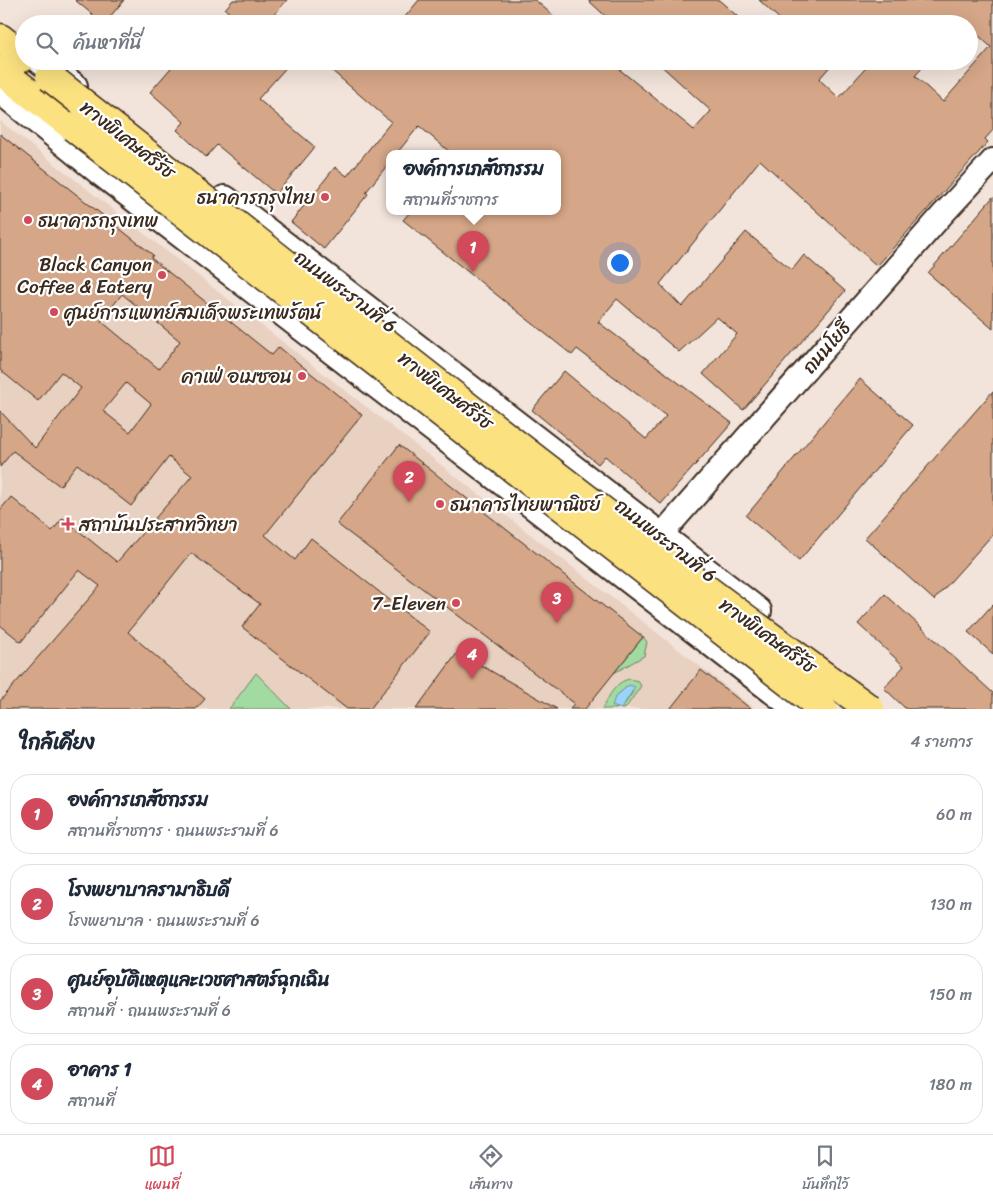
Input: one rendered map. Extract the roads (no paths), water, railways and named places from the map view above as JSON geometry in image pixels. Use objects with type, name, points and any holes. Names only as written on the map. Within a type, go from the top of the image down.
[{"type":"highway","points":[[0,38],[15,50]]},
{"type":"highway","name":"ทางพิเศษศรีรัช","points":[[0,70],[823,709]]},
{"type":"highway","name":"ทางพิเศษศรีรัช","points":[[41,70],[554,475],[725,604],[870,709]]},
{"type":"main road","points":[[0,30],[15,41]]},
{"type":"main road","name":"ถนนพระรามที่ 6","points":[[53,70],[335,283],[886,709]]},
{"type":"main road","points":[[0,90],[99,171],[797,709]]},
{"type":"main road","points":[[111,113],[214,258]]},
{"type":"main road","points":[[301,327],[335,283]]},
{"type":"street","name":"ถนนโยธี","points":[[661,535],[942,214],[993,160]]},
{"type":"water","points":[[629,685],[635,687],[621,709],[612,706],[615,697]]},
{"type":"place","name":"ธนาคารกรุงไทย","points":[[325,197]]},
{"type":"place","name":"ธนาคารกรุงเทพ","points":[[28,220]]},
{"type":"place","name":"องค์การเภสัชกรรม","points":[[473,272]]},
{"type":"place","name":"Black Canyon Coffee & Eatery","points":[[162,275]]},
{"type":"place","name":"ศูนย์การแพทย์สมเด็จพระเทพรัตน์","points":[[54,312]]},
{"type":"place","name":"คาเฟ่ อเมซอน","points":[[302,376]]},
{"type":"place","name":"โรงพยาบาลรามาธิบดี","points":[[409,502]]},
{"type":"place","name":"ธนาคารไทยพาณิชย์","points":[[440,504]]},
{"type":"place","name":"สถาบันประสาทวิทยา","points":[[68,524]]},
{"type":"place","name":"7-Eleven","points":[[456,603]]},
{"type":"place","name":"ศูนย์อุบัติเหตุและเวชศาสตร์ฉุกเฉิน","points":[[557,623]]},
{"type":"place","name":"อาคาร 1","points":[[472,679]]}]
